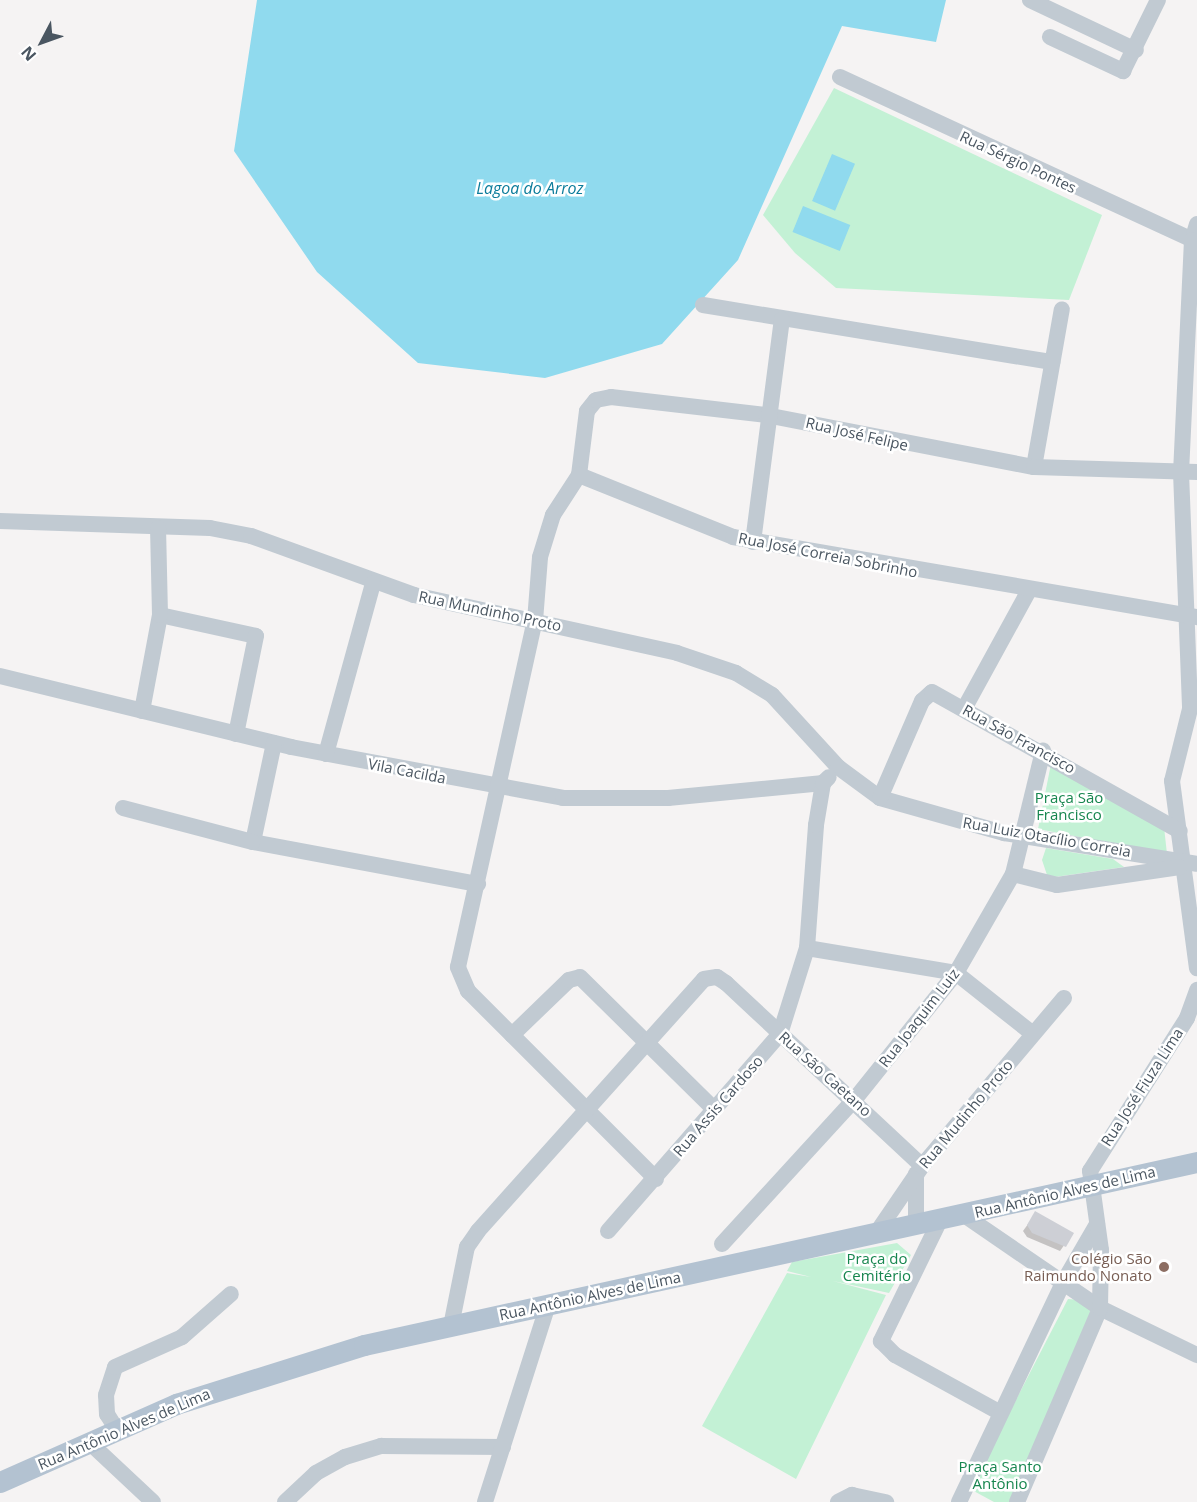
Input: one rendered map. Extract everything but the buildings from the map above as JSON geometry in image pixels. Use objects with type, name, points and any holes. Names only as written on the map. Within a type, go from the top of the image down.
[{"type":"main road","name":"Rua Antônio Alves de Lima","points":[[0,1482],[117,1430],[249,1377],[451,1326],[916,1226],[1092,1184],[1197,1162]]},
{"type":"street","points":[[1030,0],[1136,50]]},
{"type":"street","points":[[1050,37],[1123,71],[1136,50],[1158,0]]},
{"type":"street","name":"Rua Sérgio Pontes","points":[[840,77],[1195,235]]},
{"type":"street","points":[[1195,235],[1189,472],[1194,618],[1193,707],[1172,781],[1180,831],[1192,865],[1197,968]]},
{"type":"street","points":[[703,306],[1052,362]]},
{"type":"street","points":[[1034,466],[1062,309]]},
{"type":"street","points":[[753,542],[766,415],[782,320]]},
{"type":"street","name":"Rua José Felipe","points":[[579,475],[587,411],[603,398],[766,415],[1034,466],[1189,472]]},
{"type":"street","points":[[579,475],[553,514],[540,557],[536,617],[459,977],[512,1035],[656,1179]]},
{"type":"street","name":"Rua José Correia Sobrinho","points":[[579,475],[642,504],[753,542],[1028,592],[1194,618]]},
{"type":"street","name":"Rua Mundinho Proto","points":[[0,521],[210,528],[251,536],[373,583],[536,617],[656,647],[736,673],[772,695],[838,767]]},
{"type":"street","points":[[142,711],[160,615],[158,528]]},
{"type":"street","points":[[326,754],[373,583]]},
{"type":"street","points":[[964,708],[1028,592]]},
{"type":"street","points":[[160,615],[256,636],[236,734]]},
{"type":"street","name":"Vila Cacilda","points":[[0,676],[274,743],[498,789],[563,798],[668,798],[823,783]]},
{"type":"street","name":"Rua São Francisco","points":[[880,798],[922,701],[932,692],[1043,751],[1180,831]]},
{"type":"street","points":[[253,842],[274,743]]},
{"type":"street","name":"Rua Joaquim Luiz","points":[[722,1244],[855,1099],[956,973],[1013,874],[1043,751]]},
{"type":"street","points":[[780,1034],[807,948],[823,783],[838,767]]},
{"type":"street","name":"Rua Luiz Otacílio Correia","points":[[838,767],[880,798],[1024,835],[1192,865]]},
{"type":"street","points":[[123,808],[253,842],[478,884]]},
{"type":"street","points":[[1013,874],[1058,885],[1192,865]]},
{"type":"street","points":[[807,948],[956,973],[1033,1034]]},
{"type":"street","points":[[512,1035],[577,976],[647,1041],[714,1109]]},
{"type":"street","name":"Rua São Caetano","points":[[647,1041],[704,979],[717,977],[855,1099],[919,1169]]},
{"type":"street","name":"Rua José Fiuza Lima","points":[[1100,1308],[1097,1224],[1092,1184],[1094,1161],[1187,1018],[1197,990]]},
{"type":"street","name":"Rua Mudinho Proto","points":[[875,1235],[919,1169],[1064,998]]},
{"type":"street","name":"Rua Assis Cardoso","points":[[608,1231],[656,1179],[780,1034]]},
{"type":"street","points":[[451,1326],[467,1246],[647,1041]]},
{"type":"street","points":[[916,1226],[919,1169]]},
{"type":"street","points":[[964,1215],[1064,1281],[1100,1308],[1197,1355]]},
{"type":"street","points":[[940,1220],[881,1334],[882,1344],[895,1355],[999,1412]]},
{"type":"street","points":[[961,1501],[999,1412],[1064,1281],[1097,1224]]},
{"type":"street","points":[[117,1430],[107,1414],[106,1395],[115,1367],[182,1337],[231,1294]]},
{"type":"street","points":[[485,1502],[549,1305]]},
{"type":"street","points":[[1017,1502],[1100,1308]]},
{"type":"street","points":[[90,1443],[149,1500]]},
{"type":"street","points":[[285,1502],[316,1473],[345,1457],[381,1446],[503,1446]]},
{"type":"street","points":[[837,1502],[852,1495],[886,1502]]},
{"type":"green space","points":[[834,88],[1102,215],[1069,300],[836,288],[795,253],[763,215]]},
{"type":"green space","name":"Praça São Francisco","points":[[1051,764],[1164,827],[1167,854],[1038,829]]},
{"type":"green space","points":[[1046,848],[1113,859],[1124,867],[1048,878],[1042,860]]},
{"type":"green space","name":"Praça do Cemitério","points":[[897,1243],[911,1255],[889,1293],[833,1281],[886,1295],[796,1479],[702,1426],[787,1273],[811,1277],[787,1271],[792,1262]]},
{"type":"green space","name":"Praça Santo Antônio","points":[[1068,1299],[1081,1300],[1090,1308],[1090,1317],[1010,1502],[994,1502],[970,1489]]},
{"type":"water","name":"Lagoa do Arroz","points":[[257,0],[946,0],[936,42],[842,26],[738,260],[662,344],[545,378],[418,363],[317,272],[234,151]]},
{"type":"water","points":[[832,154],[855,164],[835,211],[812,201]]},
{"type":"water","points":[[803,206],[850,225],[840,251],[793,232]]},
{"type":"place","name":"Colégio São Raimundo Nonato","points":[[1164,1267]]}]
